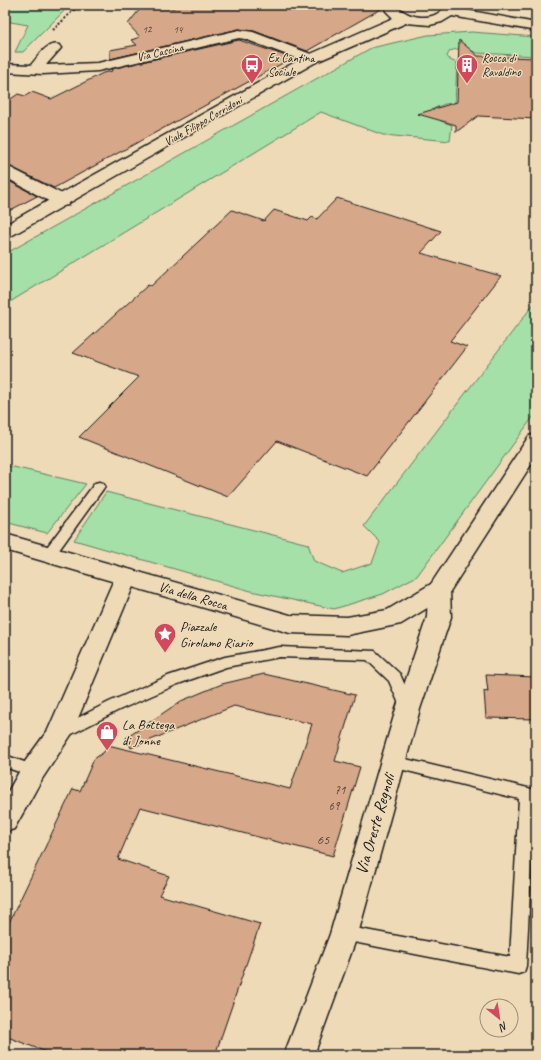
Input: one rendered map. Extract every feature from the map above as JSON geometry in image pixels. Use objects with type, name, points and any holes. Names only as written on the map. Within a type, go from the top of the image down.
[{"type":"main road","points":[[392,5],[393,11],[396,14],[406,18],[422,21],[445,16],[448,8],[536,27]]},
{"type":"main road","name":"Viale Filippo Corridoni","points":[[5,232],[311,59],[406,18]]},
{"type":"main road","name":"Via Cascina","points":[[5,68],[34,69],[98,66],[238,34],[248,35],[311,59]]},
{"type":"main road","points":[[34,69],[54,48]]},
{"type":"main road","points":[[5,170],[62,201]]},
{"type":"main road","name":"Via della Rocca","points":[[5,542],[290,624],[347,626],[393,618],[440,590],[536,441]]},
{"type":"main road","points":[[5,821],[33,771],[58,735],[126,577]]},
{"type":"main road","name":"Via Oreste Regnoli","points":[[299,1055],[344,934],[408,709],[439,617],[440,590]]},
{"type":"lane","points":[[49,554],[99,486]]},
{"type":"lane","points":[[58,735],[114,706],[173,680],[225,662],[280,652],[370,655],[395,678],[408,709]]},
{"type":"lane","points":[[5,761],[33,771]]},
{"type":"lane","points":[[344,934],[518,966],[527,794],[393,762]]},
{"type":"green space","points":[[5,5],[70,5],[23,52],[15,52],[28,25],[5,21]]},
{"type":"green space","points":[[472,32],[536,37],[536,56],[476,53],[463,49],[450,51],[447,56],[450,60],[457,63],[455,103],[445,104],[435,108],[434,115],[441,121],[452,125],[450,141],[383,135],[321,112],[5,305],[5,254],[371,48],[428,35]]},
{"type":"green space","points":[[536,301],[536,413],[417,576],[383,594],[334,609],[251,591],[74,540],[106,492],[308,544],[314,561],[342,573],[372,563],[380,542],[364,526]]},
{"type":"green space","points":[[5,465],[86,484],[47,533],[5,522]]},
{"type":"building","points":[[143,5],[174,8],[174,5],[384,5],[384,7],[307,51],[254,31],[239,29],[110,59],[110,50],[137,45],[131,40],[140,37],[128,24]]},
{"type":"building","points":[[239,40],[292,58],[54,188],[5,164],[5,103],[18,94],[25,96],[32,92],[51,99],[103,73],[112,71],[111,69]]},
{"type":"building","points":[[459,40],[478,56],[536,58],[536,119],[478,116],[456,132],[456,125],[418,114],[457,102]]},
{"type":"building","points":[[5,179],[37,196],[5,213]]},
{"type":"building","points":[[337,198],[441,231],[421,253],[501,276],[450,341],[467,347],[367,476],[277,441],[228,497],[79,437],[139,377],[73,353],[148,285],[151,286],[232,210],[264,221],[274,210],[308,221],[312,217],[317,219]]},
{"type":"building","points":[[264,674],[355,695],[335,761],[360,767],[333,856],[140,807],[118,859],[169,876],[159,895],[260,924],[215,1055],[54,1055],[5,1036],[5,931],[73,789],[80,791],[94,759],[104,752],[108,745],[290,789],[312,724],[234,706],[131,748],[126,738],[181,701],[222,684]]},
{"type":"building","points":[[486,675],[536,677],[536,719],[486,718],[484,691],[488,692]]},
{"type":"place","name":"Ex Cantina Sociale","points":[[252,84]]},
{"type":"place","name":"Rocca di Ravaldino","points":[[467,84]]},
{"type":"place","name":"Piazzale Girolamo Riario","points":[[165,654]]},
{"type":"place","name":"La Bottega di Jonne","points":[[107,752]]}]
